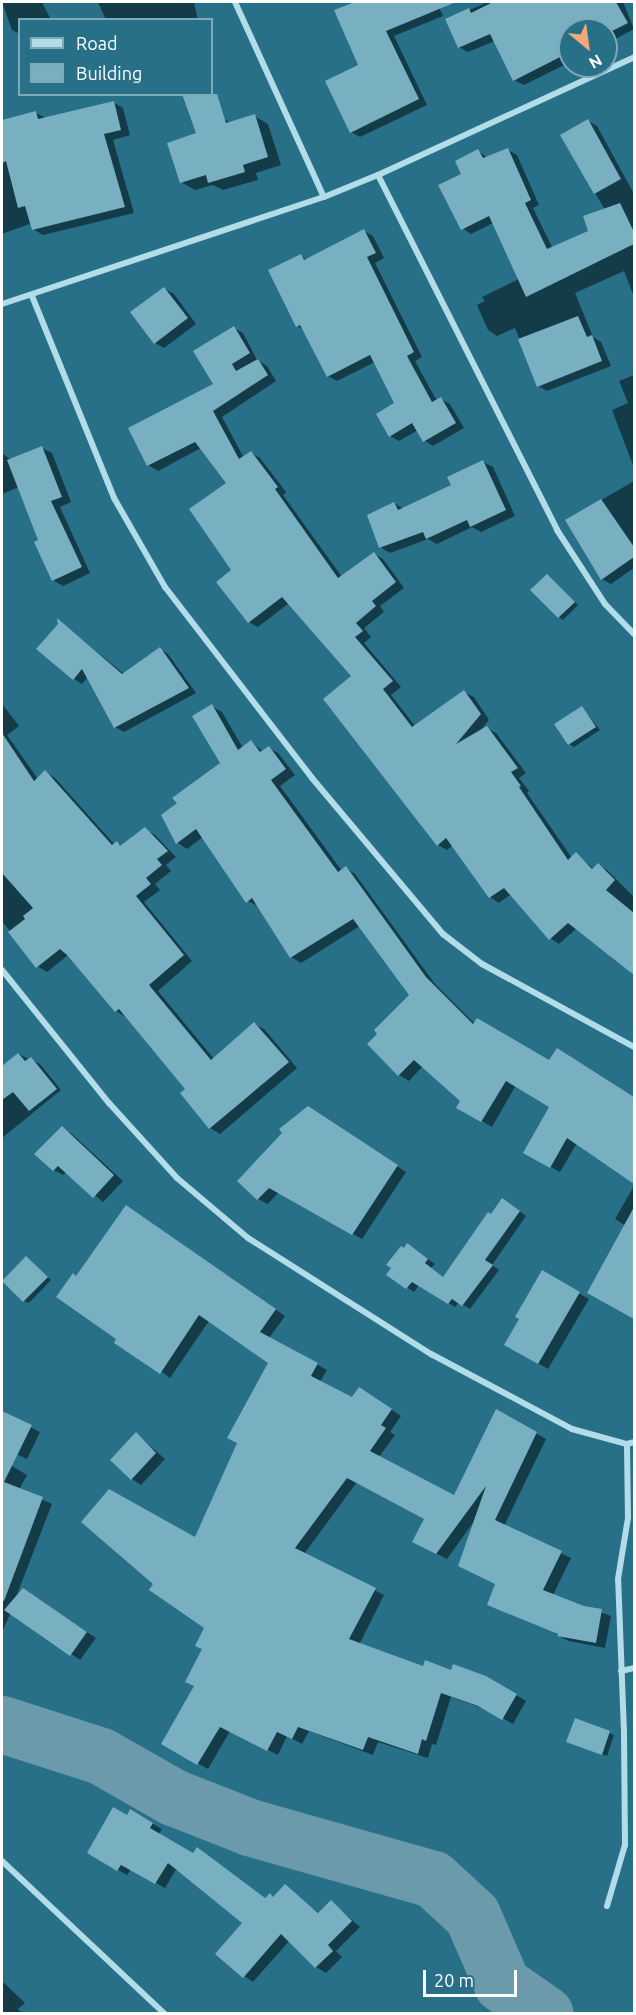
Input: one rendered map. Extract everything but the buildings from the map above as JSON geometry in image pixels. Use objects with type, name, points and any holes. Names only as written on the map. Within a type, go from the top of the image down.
[{"type":"street","points":[[235,2],[324,197]]},
{"type":"street","points":[[2,304],[32,296],[324,197],[378,175],[634,57]]},
{"type":"street","points":[[378,175],[557,530],[605,604],[634,634]]},
{"type":"street","points":[[32,296],[114,498],[165,587],[312,778],[443,934],[482,964],[634,1047]]},
{"type":"street","points":[[2,970],[109,1103],[177,1178],[248,1238],[431,1354],[572,1429],[627,1444],[634,1443]]},
{"type":"street","points":[[607,1906],[625,1845],[618,1580],[627,1518],[627,1444]]},
{"type":"street","points":[[621,1671],[634,1668]]},
{"type":"street","points":[[2,1861],[165,2013]]},
{"type":"waterway","points":[[2,1724],[101,1756],[173,1797],[249,1827],[433,1879],[472,1915],[502,1984],[545,2014]]}]
